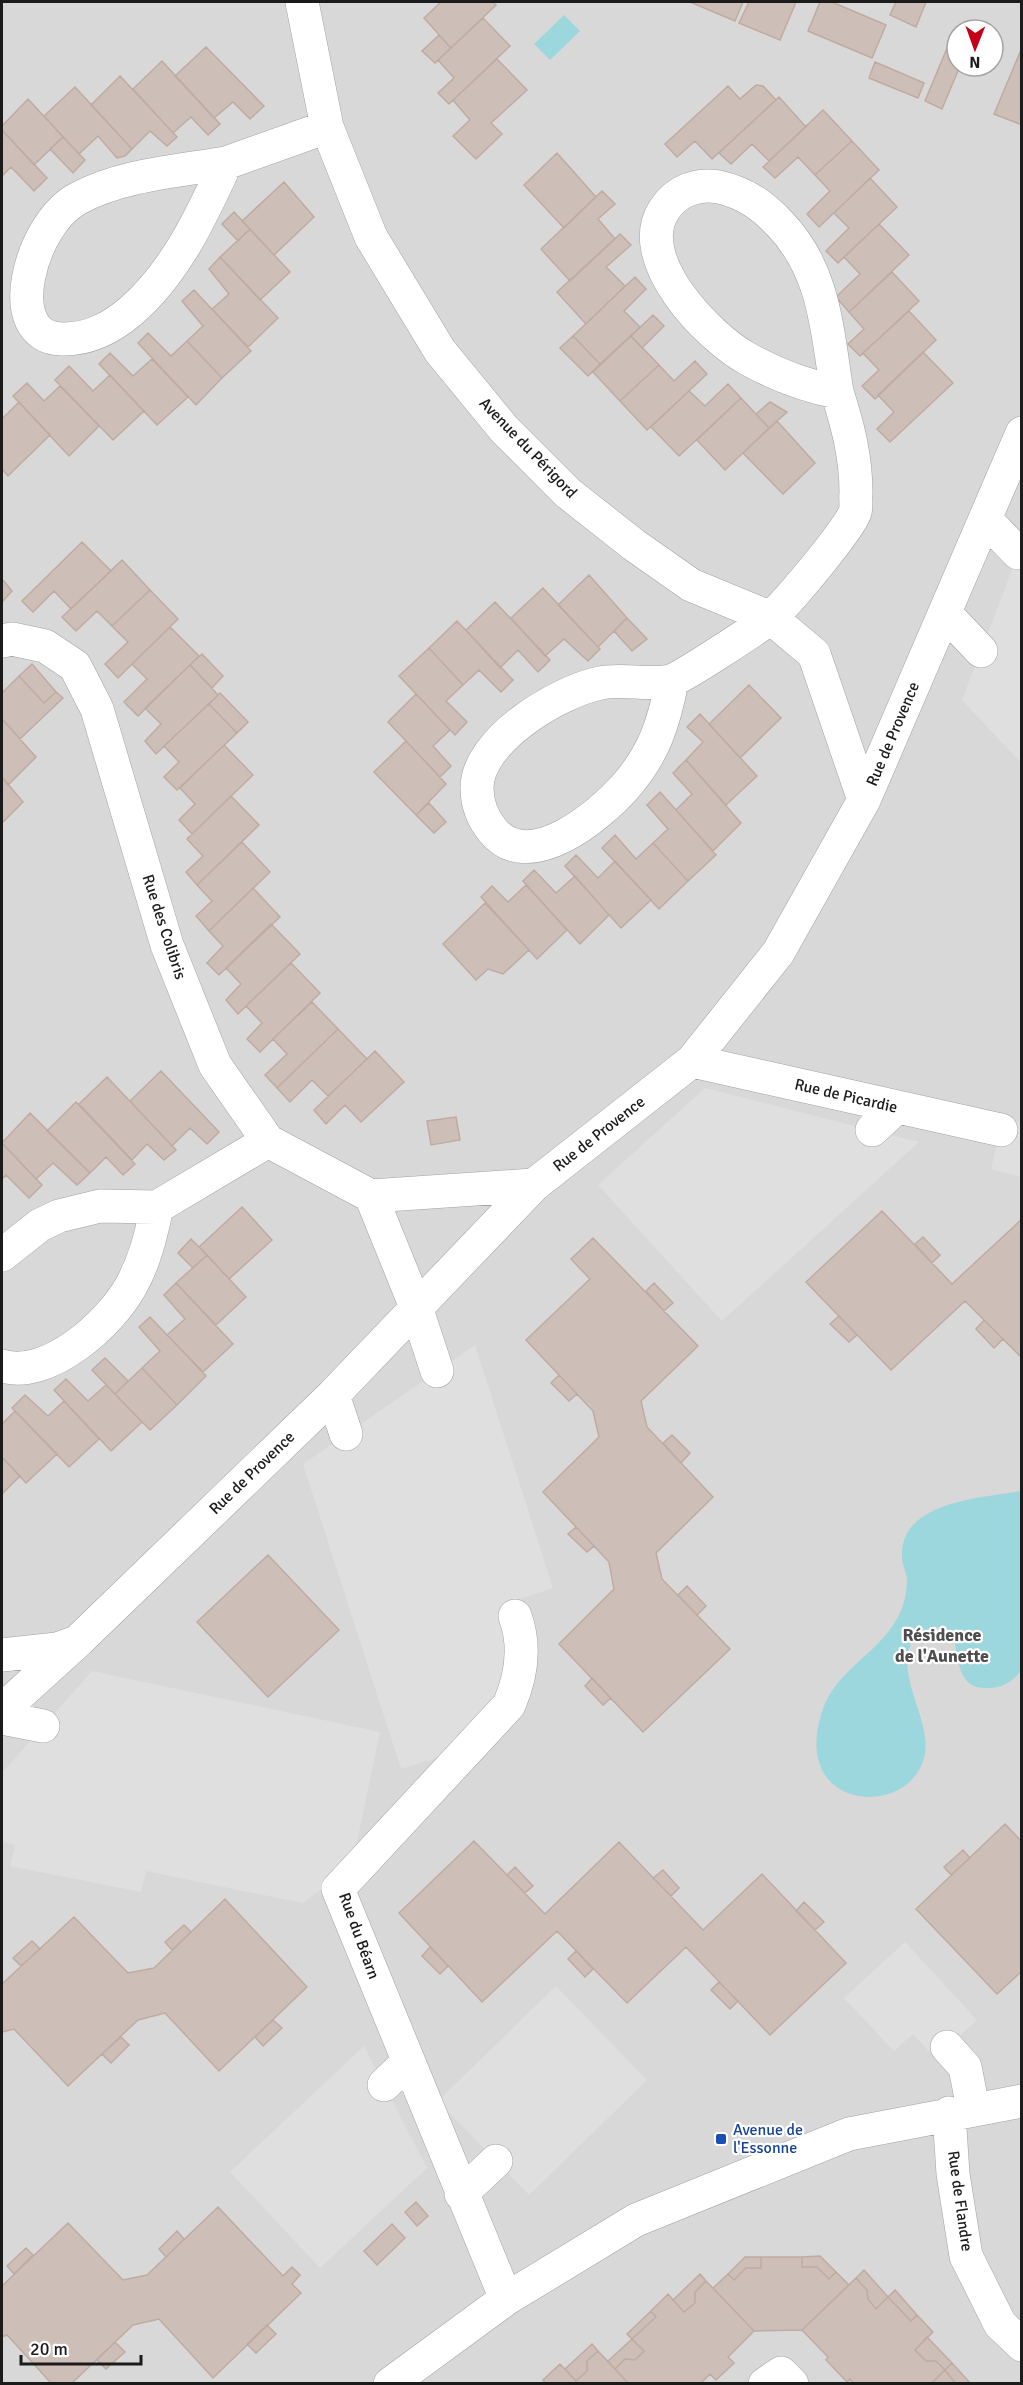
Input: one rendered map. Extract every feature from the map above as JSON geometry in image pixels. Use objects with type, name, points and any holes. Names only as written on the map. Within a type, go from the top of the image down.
[{"type":"street","name":"Avenue du Périgord","points":[[302,2],[327,127],[371,237],[440,351],[504,429],[568,493],[634,545],[691,585],[771,618],[813,654],[864,800]]},
{"type":"street","points":[[226,163],[199,220],[166,273],[132,310],[100,332],[87,337],[54,339],[26,330],[15,312],[12,297],[17,272],[33,241],[47,223],[67,205],[82,196],[130,180],[226,163],[327,127]]},
{"type":"street","points":[[672,681],[660,734],[625,788],[595,815],[558,840],[541,845],[520,846],[506,842],[497,835],[483,815],[478,800],[477,784],[481,770],[514,728],[546,704],[588,686],[609,682],[672,681],[771,618],[829,551],[855,513],[856,473],[851,434],[837,392],[822,296],[809,263],[791,236],[755,201],[732,191],[703,186],[686,189],[664,210],[657,226],[663,268],[679,296],[714,333],[745,358],[794,380],[837,392]]},
{"type":"street","name":"Rue de Provence","points":[[2,1710],[78,1641],[333,1395],[534,1185],[692,1061],[778,953],[864,800],[1022,434]]},
{"type":"street","points":[[985,519],[1018,553]]},
{"type":"street","points":[[945,613],[981,651]]},
{"type":"street","name":"Rue des Colibris","points":[[2,641],[12,639],[45,646],[75,666],[97,709],[167,945],[215,1065],[268,1141],[371,1196]]},
{"type":"street","name":"Rue de Picardie","points":[[692,1061],[779,1093],[897,1107],[1000,1130]]},
{"type":"street","points":[[872,1130],[897,1107]]},
{"type":"street","points":[[2,1255],[40,1225],[59,1216],[100,1206],[157,1207],[268,1141]]},
{"type":"street","points":[[437,1371],[416,1307],[371,1196],[534,1185]]},
{"type":"street","points":[[2,1366],[23,1369],[39,1365],[73,1346],[104,1322],[132,1285],[149,1247],[157,1207]]},
{"type":"street","points":[[333,1395],[346,1434]]},
{"type":"street","name":"Rue du Béarn","points":[[506,2299],[461,2194],[435,2158],[433,2106],[408,2062],[332,1888],[509,1705],[516,1689],[522,1653],[521,1633],[515,1616]]},
{"type":"street","points":[[2,1654],[57,1649],[78,1641]]},
{"type":"street","points":[[2,1718],[43,1726]]},
{"type":"street","name":"Rue de Flandre","points":[[947,2047],[965,2067],[953,2174],[966,2256],[1000,2324],[1022,2345]]},
{"type":"street","points":[[384,2085],[408,2062]]},
{"type":"street","points":[[390,2384],[506,2299],[636,2220],[730,2180],[849,2134],[961,2110],[1022,2101]]},
{"type":"street","points":[[461,2194],[496,2161]]},
{"type":"street","points":[[765,2384],[781,2373],[792,2384]]},
{"type":"shaded area","points":[[2,2],[1021,2],[1021,2383],[2,2383]]},
{"type":"shaded area","points":[[1020,549],[1022,552],[1021,763],[962,700]]},
{"type":"shaded area","points":[[705,1088],[919,1142],[722,1321],[598,1185]]},
{"type":"shaded area","points":[[1003,1118],[1021,1123],[1021,1177],[991,1169]]},
{"type":"shaded area","points":[[475,1345],[553,1588],[517,1600],[510,1680],[465,1749],[401,1769],[303,1464]]},
{"type":"shaded area","points":[[92,1671],[380,1732],[352,1866],[303,1903],[146,1871],[141,1892],[10,1866],[15,1845],[2,1842],[2,1773]]},
{"type":"shaded area","points":[[905,1942],[977,2020],[935,2058],[913,2034],[894,2051],[844,1998]]},
{"type":"shaded area","points":[[556,1986],[647,2080],[529,2195],[438,2101]]},
{"type":"shaded area","points":[[364,2046],[427,2168],[320,2268],[230,2172]]},
{"type":"water","points":[[564,15],[580,31],[550,60],[534,44]]},
{"type":"water","points":[[1021,1491],[1021,1671],[1009,1682],[1000,1686],[984,1688],[970,1684],[962,1674],[952,1636],[946,1628],[934,1628],[914,1637],[908,1654],[908,1672],[923,1725],[926,1742],[924,1760],[915,1776],[904,1787],[890,1793],[875,1797],[846,1792],[833,1784],[824,1773],[818,1758],[817,1740],[820,1720],[829,1696],[837,1684],[887,1634],[900,1612],[907,1585],[902,1557],[905,1538],[914,1524],[928,1513],[966,1500]]},
{"type":"building","points":[[441,2],[493,2],[496,5],[451,48],[424,18]]},
{"type":"building","points":[[690,2],[743,2],[735,21]]},
{"type":"building","points":[[749,2],[796,2],[780,40],[739,23]]},
{"type":"building","points":[[820,2],[832,2],[886,25],[872,58],[808,31]]},
{"type":"building","points":[[896,2],[926,2],[916,27],[890,15]]},
{"type":"building","points":[[483,18],[510,46],[449,104],[438,93],[454,78],[438,60]]},
{"type":"building","points":[[439,35],[451,48],[435,63],[422,51]]},
{"type":"building","points":[[206,47],[264,106],[250,119],[233,102],[214,118],[175,76]]},
{"type":"building","points":[[1022,50],[1022,125],[994,114]]},
{"type":"building","points":[[945,53],[945,78],[955,78],[942,109],[925,101]]},
{"type":"building","points":[[497,59],[527,90],[491,123],[502,134],[476,159],[453,136],[470,120],[453,100]]},
{"type":"building","points":[[162,61],[220,124],[208,135],[191,117],[173,133],[133,89]]},
{"type":"building","points":[[875,62],[924,83],[918,98],[869,78]]},
{"type":"building","points":[[120,76],[177,137],[167,146],[150,131],[132,149],[91,105]]},
{"type":"building","points":[[756,85],[763,86],[776,100],[712,159],[695,141],[677,157],[665,144],[728,86],[740,99]]},
{"type":"building","points":[[75,87],[132,149],[125,156],[117,158],[98,136],[79,154],[44,116]]},
{"type":"building","points":[[779,97],[806,127],[769,161],[752,144],[731,164],[719,153]]},
{"type":"building","points":[[28,99],[63,137],[34,165],[2,130],[2,126]]},
{"type":"building","points":[[823,110],[852,141],[815,175],[798,157],[775,178],[763,167]]},
{"type":"building","points":[[2,130],[47,178],[34,191],[11,167],[2,176]]},
{"type":"building","points":[[63,137],[85,160],[73,173],[50,149]]},
{"type":"building","points":[[852,141],[879,170],[819,227],[807,214],[830,191],[815,175]]},
{"type":"building","points":[[557,153],[596,197],[564,228],[524,185]]},
{"type":"building","points":[[870,178],[897,207],[838,263],[826,251],[849,228],[834,213]]},
{"type":"building","points":[[284,182],[314,217],[274,255],[242,221]]},
{"type":"building","points":[[602,191],[615,204],[598,219],[615,239],[570,281],[541,249]]},
{"type":"building","points":[[234,212],[250,229],[238,241],[222,224]]},
{"type":"building","points":[[879,224],[909,255],[849,312],[836,297],[860,274],[844,257]]},
{"type":"building","points":[[250,229],[290,272],[260,300],[220,257]]},
{"type":"building","points":[[620,234],[631,245],[606,267],[625,286],[586,324],[557,292]]},
{"type":"building","points":[[220,257],[278,318],[248,347],[212,309],[229,294],[209,269]]},
{"type":"building","points":[[892,272],[919,301],[860,356],[848,344],[864,329],[849,312]]},
{"type":"building","points":[[635,277],[646,289],[624,311],[640,327],[600,364],[573,336]]},
{"type":"building","points":[[194,290],[251,351],[222,378],[187,341],[203,326],[182,301]]},
{"type":"building","points":[[909,311],[936,340],[875,399],[862,386],[879,370],[863,353]]},
{"type":"building","points":[[653,315],[664,326],[642,348],[631,336]]},
{"type":"building","points":[[148,333],[171,356],[187,341],[222,378],[196,405],[138,343]]},
{"type":"building","points":[[573,336],[600,364],[588,376],[560,348]]},
{"type":"building","points":[[631,336],[659,365],[620,401],[593,372]]},
{"type":"building","points":[[923,352],[953,383],[890,442],[877,429],[894,412],[878,395]]},
{"type":"building","points":[[110,353],[133,376],[152,359],[188,397],[157,425],[99,364]]},
{"type":"building","points":[[695,361],[707,374],[647,430],[620,401],[659,365],[674,381]]},
{"type":"building","points":[[69,366],[93,391],[110,375],[144,411],[113,440],[55,380]]},
{"type":"building","points":[[27,383],[44,401],[60,386],[99,426],[69,456],[13,396]]},
{"type":"building","points":[[728,384],[741,398],[679,456],[651,427],[689,391],[705,406]]},
{"type":"building","points":[[741,398],[769,428],[725,470],[697,440]]},
{"type":"building","points":[[19,402],[50,435],[8,476],[2,469],[2,419]]},
{"type":"building","points":[[770,402],[787,412],[769,428],[756,414]]},
{"type":"building","points":[[777,421],[815,463],[783,494],[743,453]]},
{"type":"building","points":[[82,542],[111,571],[71,609],[54,591],[33,612],[22,601]]},
{"type":"building","points":[[122,560],[150,590],[112,626],[97,611],[76,631],[62,617]]},
{"type":"building","points":[[589,575],[627,618],[598,647],[558,605]]},
{"type":"building","points":[[2,579],[12,591],[2,602]]},
{"type":"building","points":[[543,588],[600,649],[588,661],[564,639],[545,656],[511,618]]},
{"type":"building","points":[[150,590],[178,619],[118,678],[105,664],[128,642],[112,626]]},
{"type":"building","points":[[495,602],[550,660],[538,672],[518,650],[500,668],[466,630]]},
{"type":"building","points":[[627,618],[647,639],[632,651],[614,631]]},
{"type":"building","points":[[457,621],[513,680],[501,692],[479,670],[463,685],[429,648]]},
{"type":"building","points":[[170,627],[199,656],[138,716],[124,702],[147,679],[132,664]]},
{"type":"building","points":[[429,648],[463,685],[446,701],[467,722],[455,735],[399,676]]},
{"type":"building","points":[[202,654],[223,676],[212,688],[190,665]]},
{"type":"building","points":[[32,664],[56,692],[44,703],[19,676]]},
{"type":"building","points":[[190,665],[218,695],[156,754],[145,741],[161,724],[145,708]]},
{"type":"building","points":[[19,676],[44,703],[56,692],[63,698],[20,739],[2,719],[2,693]]},
{"type":"building","points":[[749,685],[781,718],[740,758],[709,724]]},
{"type":"building","points":[[220,693],[248,722],[237,733],[209,704]]},
{"type":"building","points":[[416,694],[450,730],[433,746],[451,766],[440,777],[388,722]]},
{"type":"building","points":[[209,704],[237,733],[177,790],[164,777],[179,762],[164,746]]},
{"type":"building","points":[[700,714],[757,776],[726,805],[686,760],[703,742],[687,727]]},
{"type":"building","points":[[2,719],[36,757],[8,785],[2,777]]},
{"type":"building","points":[[406,741],[446,784],[416,815],[374,772]]},
{"type":"building","points":[[224,745],[253,775],[192,834],[179,820],[195,804],[180,788]]},
{"type":"building","points":[[686,760],[741,823],[713,851],[676,810],[692,794],[673,773]]},
{"type":"building","points":[[2,777],[23,802],[2,823]]},
{"type":"building","points":[[660,792],[716,855],[688,881],[653,843],[668,829],[647,805]]},
{"type":"building","points":[[231,796],[259,825],[197,885],[186,872],[203,856],[187,839]]},
{"type":"building","points":[[429,803],[446,822],[434,833],[416,815]]},
{"type":"building","points":[[615,835],[636,859],[653,843],[688,881],[659,909],[602,848]]},
{"type":"building","points":[[242,842],[270,872],[209,931],[196,916],[212,901],[197,885]]},
{"type":"building","points":[[576,855],[598,878],[615,861],[651,900],[621,928],[565,866]]},
{"type":"building","points":[[534,870],[556,893],[575,876],[609,915],[580,944],[523,881]]},
{"type":"building","points":[[526,885],[567,930],[537,959],[481,897],[492,886],[508,902]]},
{"type":"building","points":[[253,888],[280,917],[219,975],[207,963],[223,946],[209,931]]},
{"type":"building","points":[[485,903],[529,950],[503,974],[488,969],[476,980],[443,944]]},
{"type":"building","points":[[271,924],[300,954],[238,1014],[226,1000],[241,984],[226,968]]},
{"type":"building","points":[[291,963],[320,993],[260,1052],[247,1039],[262,1023],[246,1006]]},
{"type":"building","points":[[312,1002],[338,1029],[277,1088],[265,1075],[287,1054],[273,1039]]},
{"type":"building","points":[[338,1029],[367,1059],[328,1096],[312,1080],[290,1102],[277,1088]]},
{"type":"building","points":[[375,1051],[404,1082],[361,1122],[345,1105],[326,1124],[314,1110]]},
{"type":"building","points":[[161,1071],[219,1132],[207,1144],[190,1128],[172,1146],[130,1101]]},
{"type":"building","points":[[107,1077],[176,1150],[164,1160],[147,1144],[132,1160],[79,1104]]},
{"type":"building","points":[[76,1102],[135,1164],[123,1175],[106,1157],[90,1173],[47,1131]]},
{"type":"building","points":[[30,1113],[90,1173],[77,1185],[53,1163],[36,1179],[2,1143]]},
{"type":"building","points":[[456,1117],[460,1140],[431,1145],[427,1121]]},
{"type":"building","points":[[2,1143],[42,1185],[29,1198],[6,1175],[2,1179]]},
{"type":"building","points":[[242,1207],[272,1240],[229,1279],[199,1247]]},
{"type":"building","points":[[882,1211],[952,1284],[1022,1219],[1022,1358],[965,1301],[891,1370],[806,1282]]},
{"type":"building","points":[[923,1237],[940,1255],[932,1263],[915,1244]]},
{"type":"building","points":[[593,1238],[698,1346],[641,1401],[647,1427],[713,1497],[656,1553],[662,1579],[730,1649],[643,1732],[559,1644],[614,1589],[609,1562],[543,1492],[599,1437],[593,1411],[526,1340],[590,1279],[571,1259]]},
{"type":"building","points":[[191,1239],[207,1255],[193,1268],[178,1253]]},
{"type":"building","points":[[207,1255],[246,1297],[216,1325],[176,1283]]},
{"type":"building","points":[[176,1283],[233,1344],[203,1372],[167,1335],[185,1319],[164,1295]]},
{"type":"building","points":[[654,1283],[673,1303],[664,1311],[646,1291]]},
{"type":"building","points":[[839,1316],[857,1335],[849,1342],[830,1324]]},
{"type":"building","points":[[150,1317],[206,1376],[177,1405],[142,1368],[160,1351],[139,1327]]},
{"type":"building","points":[[984,1320],[1003,1339],[994,1348],[976,1329]]},
{"type":"building","points":[[105,1358],[128,1381],[115,1394],[92,1370]]},
{"type":"building","points":[[142,1368],[177,1405],[150,1430],[115,1394]]},
{"type":"building","points":[[559,1375],[577,1394],[569,1401],[551,1383]]},
{"type":"building","points":[[66,1379],[88,1401],[106,1385],[142,1422],[111,1451],[54,1390]]},
{"type":"building","points":[[25,1395],[48,1416],[64,1401],[99,1439],[69,1467],[12,1408]]},
{"type":"building","points":[[15,1411],[57,1454],[26,1483],[2,1457],[2,1424]]},
{"type":"building","points":[[672,1435],[690,1453],[681,1463],[663,1443]]},
{"type":"building","points":[[2,1457],[20,1476],[2,1494]]},
{"type":"building","points":[[576,1527],[594,1546],[587,1552],[568,1534]]},
{"type":"building","points":[[268,1555],[339,1630],[268,1697],[197,1622]]},
{"type":"building","points":[[687,1586],[706,1606],[697,1615],[678,1595]]},
{"type":"building","points":[[592,1678],[611,1698],[603,1705],[585,1686]]},
{"type":"building","points":[[1005,1824],[1022,1842],[1022,1971],[997,1994],[916,1909]]},
{"type":"building","points":[[474,1841],[545,1914],[619,1842],[703,1930],[762,1874],[846,1963],[770,2035],[686,1947],[627,2003],[557,1931],[482,2002],[399,1913]]},
{"type":"building","points":[[963,1850],[970,1858],[951,1875],[944,1867]]},
{"type":"building","points":[[515,1867],[533,1886],[525,1893],[507,1875]]},
{"type":"building","points":[[663,1870],[679,1888],[671,1896],[653,1878]]},
{"type":"building","points":[[225,1899],[307,1987],[219,2071],[165,2013],[138,2020],[68,2086],[14,2029],[2,2032],[2,1984],[74,1917],[128,1973],[154,1968]]},
{"type":"building","points":[[804,1902],[824,1922],[815,1930],[796,1911]]},
{"type":"building","points":[[184,1925],[191,1932],[172,1950],[165,1942]]},
{"type":"building","points":[[32,1941],[40,1949],[21,1966],[13,1958]]},
{"type":"building","points":[[430,1947],[448,1966],[440,1974],[422,1956]]},
{"type":"building","points":[[576,1951],[593,1969],[585,1977],[568,1959]]},
{"type":"building","points":[[719,1982],[738,2001],[730,2009],[711,1990]]},
{"type":"building","points":[[273,2020],[282,2028],[263,2046],[255,2037]]},
{"type":"building","points":[[121,2037],[129,2045],[111,2063],[102,2054]]},
{"type":"building","points":[[416,2202],[428,2216],[417,2226],[405,2212]]},
{"type":"building","points":[[218,2207],[283,2276],[292,2267],[300,2275],[292,2284],[301,2293],[213,2378],[159,2319],[133,2325],[71,2384],[52,2384],[7,2335],[2,2337],[2,2286],[68,2223],[123,2280],[147,2275]]},
{"type":"building","points":[[392,2224],[405,2238],[377,2265],[364,2251]]},
{"type":"building","points":[[177,2231],[184,2239],[166,2257],[159,2249]]},
{"type":"building","points":[[26,2248],[33,2255],[14,2274],[7,2266]]},
{"type":"building","points":[[820,2256],[836,2272],[829,2279],[817,2267],[802,2267],[802,2257]]},
{"type":"building","points":[[745,2257],[761,2257],[761,2268],[746,2268],[734,2280],[728,2274]]},
{"type":"building","points":[[761,2257],[802,2257],[802,2267],[817,2267],[829,2279],[836,2272],[849,2285],[802,2330],[754,2331],[713,2288],[728,2274],[734,2280],[746,2268],[761,2268]]},
{"type":"building","points":[[864,2270],[888,2297],[876,2309],[868,2299],[867,2290],[856,2278]]},
{"type":"building","points":[[700,2274],[706,2281],[695,2292],[695,2303],[684,2312],[673,2300]]},
{"type":"building","points":[[856,2278],[867,2290],[868,2299],[876,2309],[888,2297],[911,2321],[917,2315],[933,2332],[915,2350],[926,2361],[936,2361],[945,2370],[931,2384],[854,2384],[850,2379],[847,2382],[826,2360],[828,2357],[802,2330]]},
{"type":"building","points":[[706,2281],[754,2331],[728,2357],[734,2363],[716,2380],[710,2374],[700,2384],[629,2384],[615,2369],[625,2359],[635,2360],[644,2351],[632,2339],[656,2317],[651,2311],[668,2294],[684,2312],[695,2303],[695,2292]]},
{"type":"building","points":[[895,2290],[917,2315],[911,2321],[888,2297]]},
{"type":"building","points":[[651,2311],[656,2317],[632,2339],[627,2334]]},
{"type":"building","points":[[267,2325],[276,2334],[256,2353],[247,2344]]},
{"type":"building","points":[[927,2337],[952,2363],[945,2370],[936,2361],[926,2361],[915,2350]]},
{"type":"building","points":[[632,2339],[644,2351],[635,2360],[625,2359],[615,2369],[608,2361]]},
{"type":"building","points":[[115,2342],[125,2352],[106,2369],[97,2360]]},
{"type":"building","points":[[592,2344],[598,2351],[587,2361],[587,2371],[576,2381],[565,2369]]},
{"type":"building","points":[[598,2351],[629,2384],[546,2384],[543,2380],[560,2364],[576,2381],[587,2371],[587,2361]]},
{"type":"building","points":[[952,2363],[971,2384],[956,2384],[945,2370]]},
{"type":"building","points":[[945,2370],[956,2384],[931,2384]]},
{"type":"place","name":"Avenue de l'Essonne","points":[[721,2139]]},
{"type":"district","name":"Résidence de l'Aunette","points":[[942,1645]]}]
